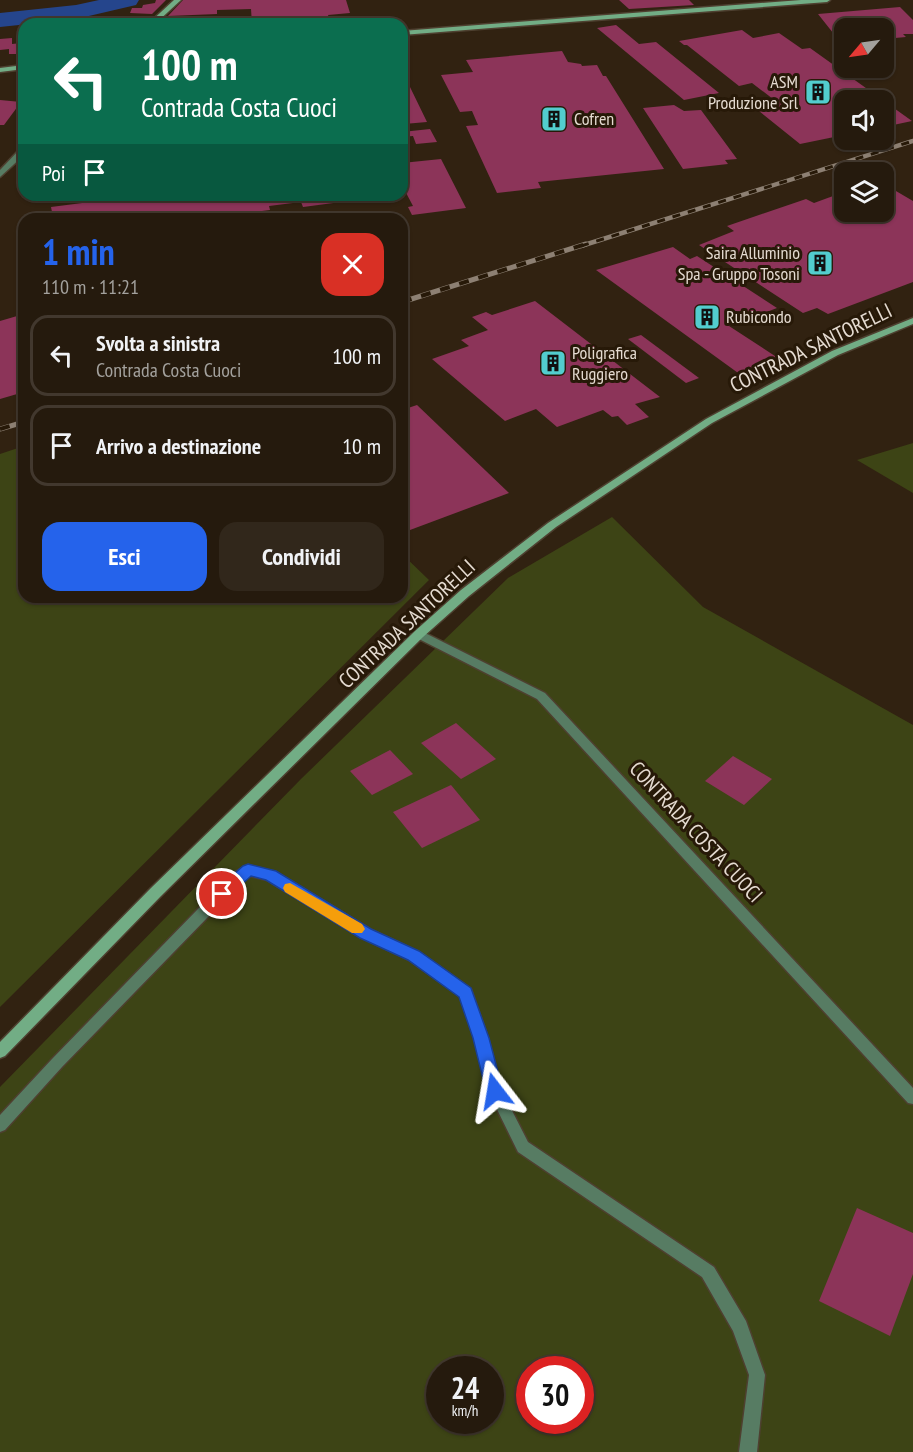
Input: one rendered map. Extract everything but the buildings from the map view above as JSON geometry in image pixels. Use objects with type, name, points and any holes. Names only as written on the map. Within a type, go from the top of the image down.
[{"type":"main road","points":[[158,18],[178,0]]},
{"type":"main road","points":[[408,33],[827,0]]},
{"type":"main road","points":[[0,70],[18,68]]},
{"type":"main road","name":"CONTRADA SANTORELLI","points":[[0,1052],[156,892],[419,634],[465,593],[552,525],[709,421],[835,353],[913,321]]},
{"type":"street","points":[[0,175],[18,156]]},
{"type":"street","name":"CONTRADA COSTA CUOCI","points":[[419,634],[542,696],[913,1098]]},
{"type":"street","points":[[0,1125],[57,1063],[238,877],[248,870],[271,876],[365,933],[414,956],[466,993],[495,1091],[522,1147],[708,1272],[740,1327],[757,1375],[748,1452]]},
{"type":"green space","points":[[913,443],[913,493],[857,460]]},
{"type":"green space","points":[[18,448],[18,603],[406,603],[0,1007],[0,454]]},
{"type":"green space","points":[[612,517],[703,607],[913,725],[913,1452],[0,1452],[0,1087],[301,779],[508,578]]},
{"type":"green space","points":[[408,560],[429,580],[408,601]]},
{"type":"waterway","points":[[19,18],[76,12],[128,0]]},
{"type":"waterway","points":[[0,20],[18,18]]},
{"type":"railway","points":[[581,246],[913,141]]},
{"type":"railway","points":[[408,300],[586,244]]},
{"type":"railway","points":[[0,429],[18,424]]},
{"type":"slow traffic","points":[[290,888],[357,929]]},
{"type":"place","name":"ASM Produzione Srl","points":[[818,92]]},
{"type":"place","name":"Cofren","points":[[554,119]]},
{"type":"place","name":"Saira Alluminio Spa - Gruppo Tosoni","points":[[820,263]]},
{"type":"place","name":"Rubicondo","points":[[707,317]]},
{"type":"place","name":"Poligrafica Ruggiero","points":[[553,363]]},
{"type":"route","points":[[222,894],[248,870],[271,876],[365,933],[414,956],[466,993],[495,1091]]}]
